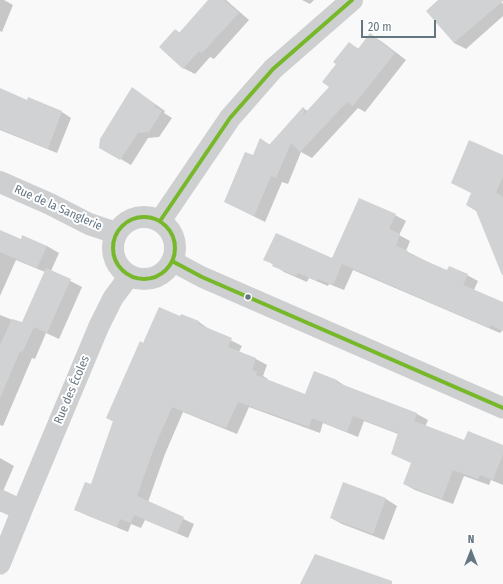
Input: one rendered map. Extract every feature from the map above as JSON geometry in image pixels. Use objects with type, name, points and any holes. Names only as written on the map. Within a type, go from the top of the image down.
[{"type":"street","points":[[160,221],[230,118],[273,69],[352,0]]},
{"type":"street","name":"Rue de la Sanglerie","points":[[0,182],[50,204],[89,224],[116,233]]},
{"type":"street","points":[[148,217],[160,221],[168,229],[174,239],[175,250],[172,261],[166,269],[149,278],[130,276],[122,270],[116,262],[113,253],[113,243],[116,233],[124,224],[136,218],[148,217]]},
{"type":"street","points":[[172,261],[202,277],[503,408]]},
{"type":"street","name":"Rue des Écoles","points":[[0,564],[99,326],[113,298],[130,276]]},
{"type":"street","points":[[0,500],[22,510]]},
{"type":"building","points":[[208,0],[224,0],[239,13],[202,53],[199,51],[183,69],[159,47],[175,29],[179,33]]},
{"type":"building","points":[[438,0],[503,1],[454,43],[426,11]]},
{"type":"building","points":[[370,33],[395,53],[353,106],[347,102],[300,152],[291,143],[276,178],[271,176],[254,216],[224,202],[245,152],[253,155],[260,138],[269,145],[303,107],[305,109],[303,115],[329,87],[322,82],[336,64],[333,62],[349,42],[358,49]]},
{"type":"building","points":[[132,87],[162,111],[149,132],[138,133],[120,160],[99,148],[100,139]]},
{"type":"building","points":[[0,88],[27,100],[28,97],[62,111],[48,149],[0,129]]},
{"type":"building","points":[[469,140],[503,155],[503,176],[496,193],[503,197],[503,275],[476,211],[466,205],[471,193],[451,183]]},
{"type":"building","points":[[359,198],[396,214],[389,229],[400,234],[396,246],[408,251],[407,253],[447,270],[449,266],[468,274],[463,285],[503,302],[503,331],[491,325],[489,328],[342,264],[333,285],[318,279],[317,281],[298,273],[296,276],[272,266],[273,264],[263,260],[276,233],[332,258]]},
{"type":"building","points":[[0,230],[21,239],[22,235],[47,246],[37,268],[0,252]]},
{"type":"building","points":[[46,268],[71,279],[47,333],[34,327],[22,353],[20,351],[0,398],[0,345],[12,319],[22,322]]},
{"type":"building","points":[[159,307],[180,316],[181,314],[199,321],[198,324],[232,338],[228,347],[256,358],[252,370],[257,372],[256,375],[305,394],[314,371],[337,380],[336,382],[417,413],[414,421],[464,440],[468,431],[503,445],[503,454],[493,480],[480,475],[478,479],[453,470],[442,499],[403,484],[411,463],[391,454],[398,433],[353,416],[347,432],[312,418],[309,427],[238,402],[226,428],[172,407],[154,448],[137,496],[184,517],[177,533],[134,515],[131,523],[120,519],[117,527],[74,510],[85,482],[91,484],[113,421],[106,418],[140,341],[143,343]]},
{"type":"building","points":[[343,482],[386,498],[373,534],[330,518]]},
{"type":"building","points":[[315,554],[392,581],[392,584],[300,584]]},
{"type":"transit line","points":[[160,221],[230,118],[273,69],[352,0]]},
{"type":"transit line","points":[[144,217],[156,220],[166,226],[172,236],[175,248],[172,260],[166,270],[156,276],[144,279],[132,276],[122,270],[116,260],[113,248],[116,236],[122,226],[132,220],[144,217]]},
{"type":"transit line","points":[[172,261],[202,277],[503,408]]}]
